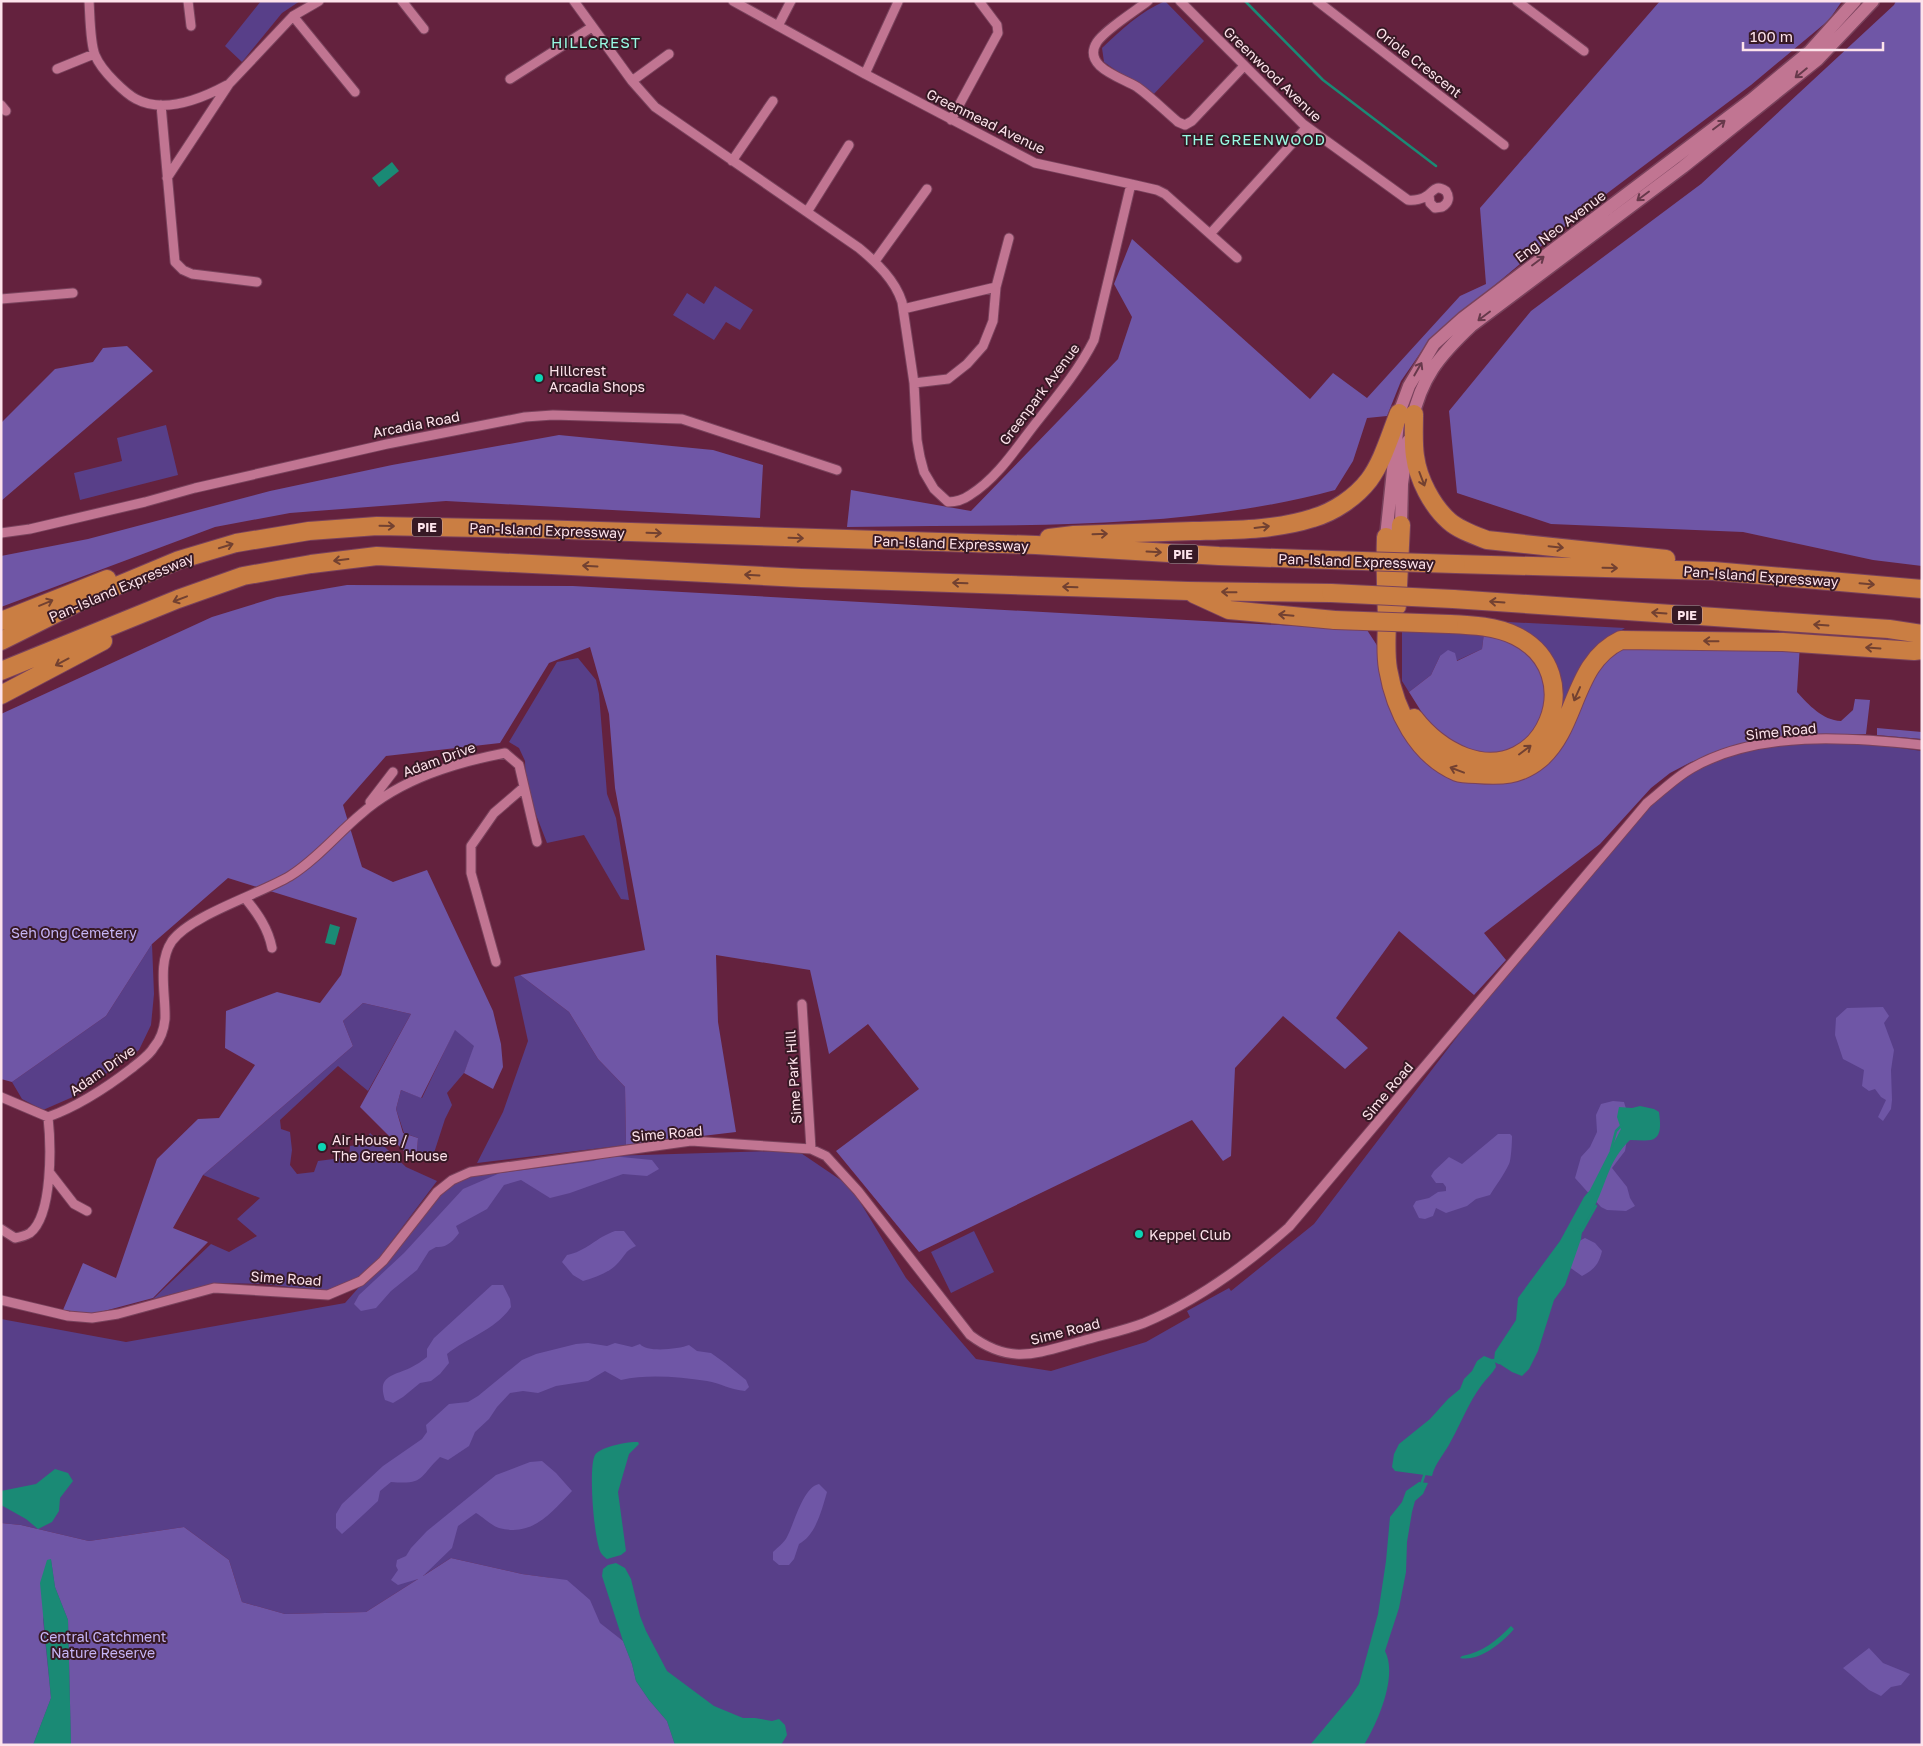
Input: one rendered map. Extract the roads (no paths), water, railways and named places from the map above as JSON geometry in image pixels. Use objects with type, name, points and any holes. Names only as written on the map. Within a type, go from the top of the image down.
[{"type":"highway","points":[[1036,545],[1054,536],[1236,530],[1314,518],[1343,504],[1369,480],[1406,414]]},
{"type":"highway","points":[[1406,414],[1422,481],[1434,502],[1449,521],[1466,532],[1487,540],[1674,560],[1713,571]]},
{"type":"highway","points":[[1188,591],[1229,610],[1335,620],[1449,624],[1477,626],[1502,630],[1516,636],[1538,651],[1548,667],[1554,689],[1552,716],[1540,736],[1521,755],[1504,761],[1490,763],[1454,752],[1438,743],[1425,731],[1402,698],[1397,684],[1396,657],[1396,627],[1401,525]]},
{"type":"highway","name":"Pan-Island Expressway","points":[[1,641],[84,600],[180,560],[236,543],[309,531],[377,526],[536,529],[1036,545],[1219,556],[1713,571],[1922,588]]},
{"type":"highway","points":[[1386,536],[1388,668],[1397,703],[1406,724],[1429,754],[1458,772],[1498,776],[1520,771],[1539,759],[1552,745],[1588,669],[1610,645],[1622,640],[1783,642],[1922,650]]},
{"type":"highway","name":"PIE","points":[[1,671],[243,576],[311,564],[377,556],[801,578],[1188,591],[1330,593],[1453,599],[1879,629],[1922,634]]},
{"type":"highway","points":[[1,621],[134,568],[180,560]]},
{"type":"highway","points":[[1,694],[116,634],[132,618]]},
{"type":"main road","name":"Eng Neo Avenue","points":[[1401,525],[1409,386],[1434,344],[1463,318],[1751,100],[1810,52],[1856,1]]},
{"type":"main road","name":"Eng Neo Avenue","points":[[1386,536],[1406,414],[1432,368],[1446,349],[1471,326],[1683,167],[1817,60],[1873,1]]},
{"type":"main road","points":[[1386,536],[1393,534],[1401,525]]},
{"type":"street","points":[[89,1],[94,54],[103,69],[124,91],[136,100],[161,105],[190,101],[208,95],[229,84]]},
{"type":"street","points":[[188,1],[191,26]]},
{"type":"street","points":[[168,178],[229,84],[293,16],[319,1]]},
{"type":"street","points":[[402,1],[424,29]]},
{"type":"street","points":[[574,1],[632,81],[655,107],[859,248],[881,267],[900,296],[914,383],[948,379],[961,369],[983,346],[993,321],[996,287],[1009,238]]},
{"type":"street","name":"Greenmead Avenue","points":[[733,1],[865,74],[1035,163],[1157,190],[1165,194],[1237,258]]},
{"type":"street","points":[[778,26],[791,1]]},
{"type":"street","points":[[951,120],[998,33],[997,25],[979,1]]},
{"type":"street","points":[[1148,1],[1103,35],[1094,48],[1094,54],[1103,69],[1136,87],[1178,122],[1185,125],[1192,121],[1244,66]]},
{"type":"street","name":"Greenwood Avenue","points":[[1180,1],[1307,127],[1408,200],[1429,195]]},
{"type":"street","name":"Oriole Crescent","points":[[1317,1],[1504,145]]},
{"type":"street","points":[[1517,1],[1584,51]]},
{"type":"street","points":[[865,74],[898,2]]},
{"type":"street","points":[[293,16],[355,92]]},
{"type":"street","points":[[510,79],[592,27]]},
{"type":"street","points":[[57,70],[94,54]]},
{"type":"street","points":[[632,81],[669,54]]},
{"type":"street","points":[[732,161],[773,101]]},
{"type":"street","points":[[161,105],[175,262],[183,270],[192,274],[258,282]]},
{"type":"street","points":[[1210,234],[1307,127]]},
{"type":"street","points":[[807,212],[849,145]]},
{"type":"street","name":"Greenpark Avenue","points":[[914,383],[917,440],[924,472],[934,489],[948,502],[956,502],[971,494],[999,471],[1063,388],[1090,349],[1094,340],[1131,184]]},
{"type":"street","points":[[875,261],[927,189]]},
{"type":"street","points":[[903,309],[996,287]]},
{"type":"street","points":[[3,298],[73,293]]},
{"type":"street","name":"Arcadia Road","points":[[1,533],[30,529],[88,516],[196,488],[387,444],[525,417],[553,415],[682,419],[837,470]]},
{"type":"street","name":"Sime Road","points":[[1,1300],[68,1316],[92,1318],[118,1314],[214,1288],[328,1295],[361,1281],[383,1261],[437,1192],[452,1180],[470,1172],[691,1141],[811,1149],[826,1156],[858,1191],[970,1336],[984,1346],[1001,1353],[1016,1355],[1032,1354],[1118,1332],[1144,1323],[1232,1273],[1262,1251],[1289,1227],[1647,803],[1670,783],[1693,767],[1735,750],[1760,744],[1801,740],[1872,739],[1922,745]]},
{"type":"street","name":"Adam Drive","points":[[360,814],[395,790],[426,776],[468,760],[505,753],[519,765],[523,788]]},
{"type":"street","name":"Adam Drive","points":[[48,1117],[89,1099],[155,1047],[165,1020],[164,969],[168,948],[182,931],[200,919],[292,875],[314,858],[360,814],[392,772]]},
{"type":"street","points":[[496,962],[471,873],[471,846],[494,813],[523,788],[537,842]]},
{"type":"street","points":[[245,898],[262,920],[269,934],[272,948]]},
{"type":"street","name":"Sime Park Hill","points":[[802,1004],[811,1149]]},
{"type":"street","points":[[1,1097],[48,1117],[50,1173],[45,1203],[32,1232],[16,1238],[1,1230]]},
{"type":"street","points":[[50,1173],[74,1204],[87,1211]]},
{"type":"waterway","points":[[1245,1],[1323,80],[1436,166]]},
{"type":"waterway","points":[[1611,1150],[1616,1131],[1621,1126]]},
{"type":"waterway","points":[[1575,1230],[1582,1231],[1596,1206]]},
{"type":"waterway","points":[[1492,1362],[1493,1360],[1499,1363],[1501,1361]]},
{"type":"waterway","points":[[1421,1485],[1425,1473]]},
{"type":"place","name":"Hillcrest Arcadia Shops","points":[[539,378]]},
{"type":"place","name":"Air House / The Green House","points":[[322,1147]]},
{"type":"place","name":"Keppel Club","points":[[1139,1234]]},
{"type":"district","name":"HILLCREST","points":[[596,42]]},
{"type":"district","name":"THE GREENWOOD","points":[[1254,139]]},
{"type":"park label","name":"Seh Ong Cemetery","points":[[74,932]]},
{"type":"park label","name":"Central Catchment Nature Reserve","points":[[103,1644]]}]
